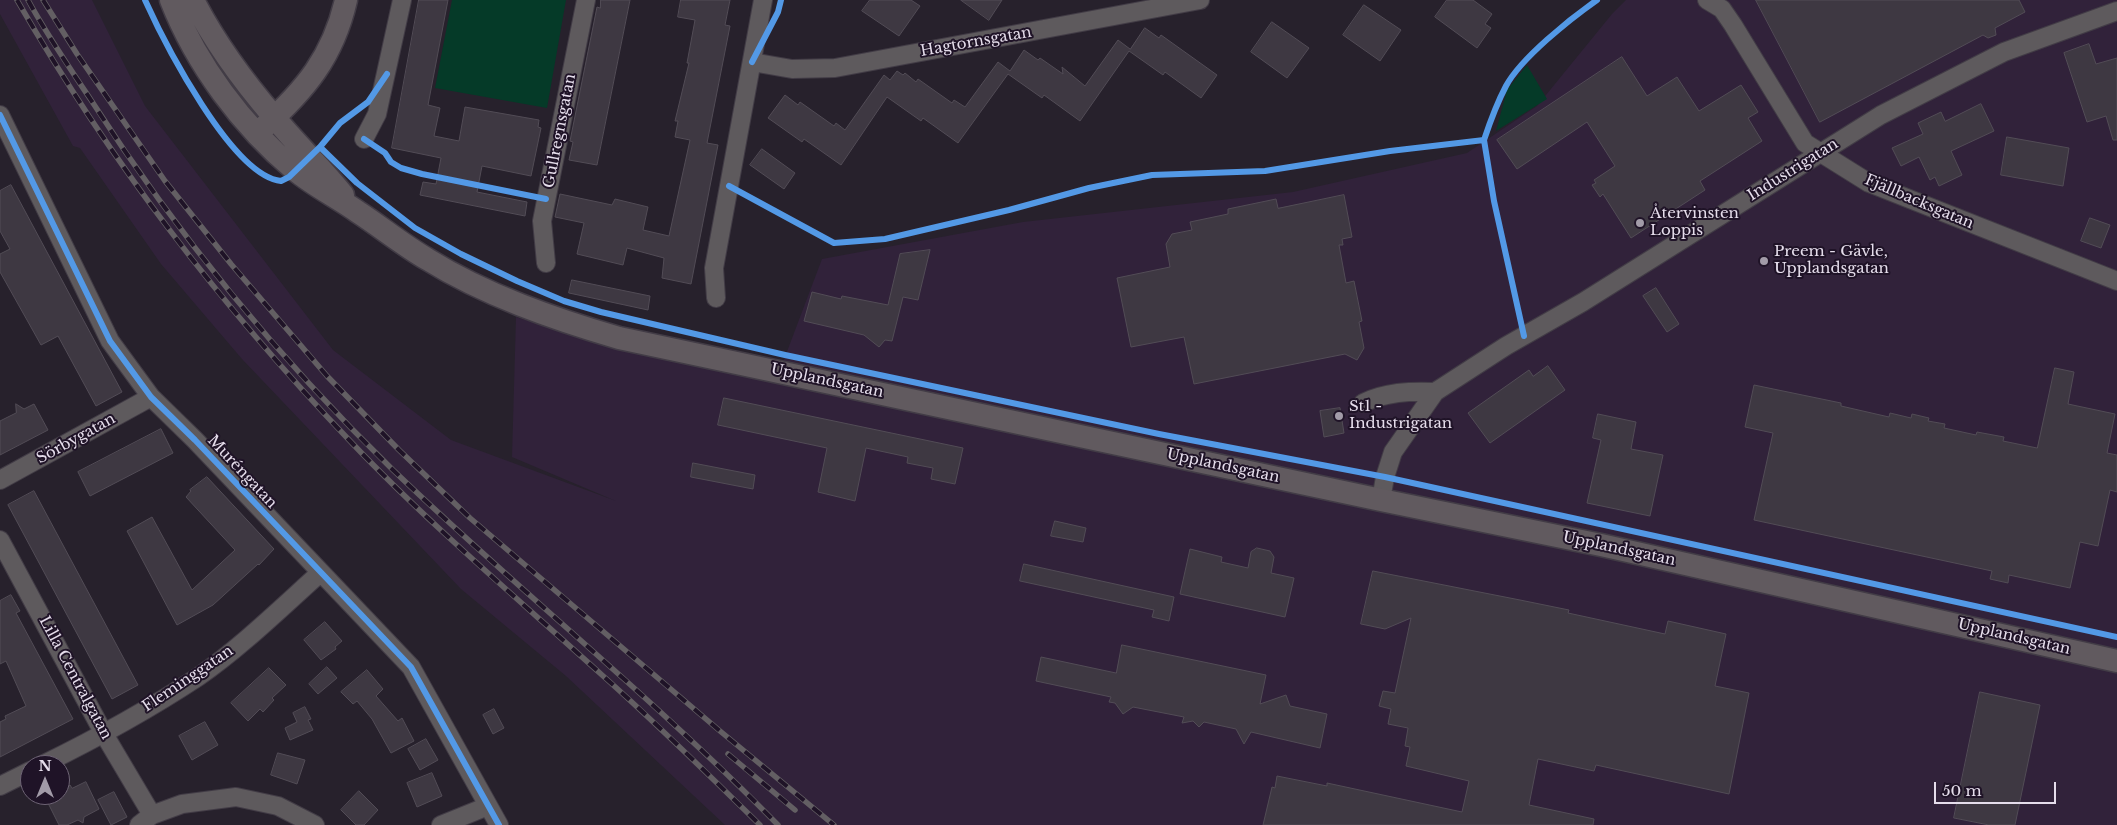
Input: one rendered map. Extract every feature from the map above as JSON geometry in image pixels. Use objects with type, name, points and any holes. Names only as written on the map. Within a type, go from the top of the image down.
[{"type":"main road","name":"Upplandsgatan","points":[[171,0],[185,31],[232,105],[256,134],[295,170],[427,260],[502,298],[575,325],[619,338],[1381,500],[1601,544],[2117,661]]},
{"type":"main road","name":"Upplandsgatan","points":[[193,0],[228,60],[274,118],[330,178],[353,208]]},
{"type":"main road","points":[[256,134],[285,108],[316,73],[335,37],[346,0]]},
{"type":"street","points":[[364,139],[377,114],[402,0]]},
{"type":"street","name":"Gullregnsgatan","points":[[546,263],[542,221],[586,0]]},
{"type":"street","points":[[716,298],[714,268],[763,0]]},
{"type":"street","name":"Hagtornsgatan","points":[[752,62],[792,69],[835,68],[1200,0]]},
{"type":"street","name":"Fjällbacksgatan","points":[[1707,0],[1722,9],[1733,25],[1805,143],[1869,183],[2117,281]]},
{"type":"street","name":"Industrigatan","points":[[1381,500],[1385,477],[1393,452],[1434,392],[1506,346],[1583,302],[1881,115],[2004,52],[2117,11]]},
{"type":"street","name":"Muréngatan","points":[[0,115],[110,340],[151,397],[195,440],[411,667],[499,825]]},
{"type":"street","points":[[1363,402],[1380,395],[1408,391],[1434,392]]},
{"type":"street","name":"Sörbygatan","points":[[0,480],[151,397]]},
{"type":"street","name":"Lilla Centralgatan","points":[[0,540],[104,734],[146,820]]},
{"type":"street","name":"Fleminggatan","points":[[62,755],[104,734],[198,676],[232,651],[320,573]]},
{"type":"street","points":[[0,786],[20,776]]},
{"type":"street","points":[[146,820],[182,804],[236,797],[278,806],[315,825]]},
{"type":"street","points":[[441,825],[488,806]]},
{"type":"shaded area","points":[[0,0],[92,0],[145,106],[333,350],[451,440],[616,501],[512,457],[516,317],[615,348],[777,378],[822,259],[1023,222],[1293,192],[1467,153],[1537,106],[1612,14],[1626,0],[2117,0],[2117,825],[725,825],[566,676],[461,589],[242,359],[161,264],[80,148],[73,146],[0,14]]},
{"type":"green space","points":[[452,0],[566,0],[547,108],[435,88]]},
{"type":"green space","points":[[1527,65],[1547,99],[1496,131],[1507,90]]},
{"type":"building","points":[[419,0],[448,0],[428,105],[440,108],[434,136],[459,141],[465,107],[539,120],[538,127],[541,128],[531,176],[482,166],[477,192],[527,202],[525,216],[420,195],[423,182],[436,184],[441,158],[392,148]]},
{"type":"building","points":[[601,0],[630,0],[597,165],[569,160],[573,142],[570,141],[597,7],[600,8]]},
{"type":"building","points":[[681,0],[730,0],[725,25],[730,26],[707,143],[718,145],[691,284],[662,278],[664,258],[627,248],[623,265],[577,254],[584,223],[555,217],[560,194],[612,205],[615,199],[648,207],[643,230],[669,236],[690,140],[675,137],[678,121],[675,121],[689,63],[687,63],[695,20],[678,17]]},
{"type":"building","points":[[870,0],[911,0],[920,6],[899,36],[862,11]]},
{"type":"building","points":[[961,0],[1002,0],[989,20]]},
{"type":"building","points":[[1447,0],[1473,0],[1492,14],[1485,24],[1491,28],[1477,48],[1435,17]]},
{"type":"building","points":[[1756,0],[2019,0],[2025,12],[1995,28],[1996,35],[1988,38],[1983,35],[1820,122]]},
{"type":"building","points":[[1364,5],[1401,30],[1380,61],[1343,35]]},
{"type":"building","points":[[1272,22],[1309,48],[1287,78],[1251,52]]},
{"type":"building","points":[[1145,28],[1159,38],[1161,35],[1217,75],[1201,98],[1165,72],[1163,75],[1129,51],[1080,121],[1044,95],[1042,98],[1008,74],[958,143],[923,118],[921,121],[887,97],[841,165],[804,139],[802,142],[768,118],[785,95],[798,105],[800,102],[834,126],[836,123],[845,130],[884,75],[890,80],[897,71],[903,75],[905,73],[916,82],[918,79],[952,103],[954,100],[965,107],[998,62],[1010,71],[1024,50],[1038,60],[1040,58],[1063,74],[1062,67],[1085,86],[1118,40],[1130,49]]},
{"type":"building","points":[[2089,44],[2096,64],[2117,58],[2117,140],[2113,140],[2106,116],[2087,122],[2064,53]]},
{"type":"building","points":[[1622,57],[1647,96],[1677,77],[1699,111],[1741,85],[1758,112],[1748,118],[1762,141],[1700,181],[1705,190],[1631,238],[1603,194],[1600,197],[1592,185],[1596,183],[1594,180],[1615,166],[1587,122],[1517,169],[1497,140]]},
{"type":"building","points":[[1981,104],[1994,131],[1951,151],[1962,175],[1939,186],[1935,177],[1930,180],[1919,157],[1901,166],[1892,148],[1923,134],[1918,123],[1941,112],[1945,121]]},
{"type":"building","points":[[2007,137],[2069,148],[2063,186],[2001,175]]},
{"type":"building","points":[[762,149],[795,173],[784,189],[750,165]]},
{"type":"building","points":[[11,185],[122,392],[96,406],[58,336],[41,345],[0,272],[0,254],[10,249],[0,231],[0,191]]},
{"type":"building","points":[[1344,195],[1352,237],[1342,239],[1343,245],[1339,245],[1346,283],[1354,281],[1362,321],[1359,322],[1364,348],[1357,360],[1345,354],[1194,384],[1184,337],[1131,347],[1117,278],[1170,267],[1166,244],[1172,234],[1192,230],[1190,222],[1228,214],[1228,209],[1276,199],[1278,208]]},
{"type":"building","points":[[2090,218],[2110,225],[2101,248],[2081,241]]},
{"type":"building","points":[[930,250],[918,300],[903,297],[892,341],[885,340],[879,347],[864,335],[804,321],[812,292],[841,299],[842,296],[888,305],[900,254]]},
{"type":"building","points":[[572,280],[650,296],[648,310],[569,293]]},
{"type":"building","points":[[1656,288],[1679,324],[1667,332],[1643,296]]},
{"type":"building","points":[[1548,366],[1565,390],[1490,443],[1468,413],[1529,370],[1533,376]]},
{"type":"building","points":[[2055,368],[2074,372],[2068,404],[2115,414],[2107,453],[2117,455],[2117,492],[2110,490],[2098,546],[2080,542],[2070,588],[2009,575],[2008,583],[1990,579],[1992,571],[1754,520],[1773,433],[1745,427],[1754,385],[1841,403],[1841,406],[1889,417],[1890,413],[1911,418],[1912,414],[1929,418],[1928,421],[1945,424],[1944,428],[1976,435],[1977,432],[2004,437],[2003,441],[2037,448]]},
{"type":"building","points":[[724,398],[963,448],[955,484],[931,479],[933,468],[907,463],[908,457],[866,448],[855,501],[818,492],[827,448],[718,425]]},
{"type":"building","points":[[16,404],[24,409],[34,404],[48,430],[0,455],[0,421],[16,413]]},
{"type":"building","points":[[1340,408],[1344,433],[1324,437],[1320,411]]},
{"type":"building","points":[[1598,414],[1636,422],[1631,449],[1663,455],[1650,516],[1587,503],[1601,440],[1593,438]]},
{"type":"building","points":[[161,429],[173,453],[90,496],[78,472]]},
{"type":"building","points":[[693,463],[755,475],[753,489],[691,477]]},
{"type":"building","points":[[207,477],[274,549],[259,565],[213,605],[177,625],[127,531],[152,517],[192,590],[235,550],[186,497],[190,490]]},
{"type":"building","points":[[34,491],[138,685],[112,699],[8,505]]},
{"type":"building","points":[[1055,521],[1086,528],[1083,542],[1051,536]]},
{"type":"building","points":[[1257,548],[1270,551],[1274,557],[1271,573],[1294,578],[1285,617],[1180,594],[1190,549],[1222,557],[1221,562],[1248,568],[1251,552]]},
{"type":"building","points":[[1024,564],[1174,597],[1169,621],[1152,617],[1154,610],[1020,581]]},
{"type":"building","points":[[1373,571],[1569,610],[1568,613],[1665,634],[1668,621],[1726,634],[1715,686],[1749,693],[1729,794],[1596,765],[1594,771],[1538,759],[1529,805],[1594,819],[1593,825],[1263,825],[1272,787],[1275,788],[1277,776],[1327,786],[1327,783],[1462,812],[1469,781],[1406,766],[1410,747],[1405,746],[1408,728],[1388,724],[1391,709],[1379,706],[1383,691],[1395,693],[1411,618],[1385,629],[1361,624]]},
{"type":"building","points":[[11,595],[20,611],[16,613],[73,719],[0,757],[0,722],[6,719],[5,716],[26,706],[6,661],[0,664],[0,601]]},
{"type":"building","points":[[325,622],[342,641],[335,647],[336,649],[321,660],[304,640]]},
{"type":"building","points":[[1122,645],[1266,675],[1260,704],[1286,695],[1290,706],[1327,714],[1320,748],[1251,732],[1244,744],[1236,729],[1204,722],[1199,727],[1193,721],[1182,723],[1184,717],[1133,707],[1123,714],[1115,703],[1109,702],[1111,697],[1036,681],[1041,657],[1116,673]]},
{"type":"building","points":[[327,667],[337,678],[318,694],[309,684]]},
{"type":"building","points":[[269,668],[286,685],[272,698],[274,700],[263,712],[260,709],[248,721],[231,703]]},
{"type":"building","points":[[367,670],[383,689],[376,696],[398,721],[402,718],[414,741],[391,753],[372,719],[357,701],[353,704],[341,692]]},
{"type":"building","points":[[1980,692],[2040,705],[2015,825],[1989,825],[1954,818]]},
{"type":"building","points":[[305,707],[311,719],[308,720],[313,730],[290,740],[285,728],[297,722],[293,713]]},
{"type":"building","points":[[494,709],[504,728],[493,734],[483,715]]},
{"type":"building","points":[[205,722],[218,745],[192,760],[179,736]]},
{"type":"building","points":[[426,739],[438,760],[420,770],[408,749]]},
{"type":"building","points":[[278,753],[305,760],[297,784],[271,775]]},
{"type":"building","points":[[432,773],[442,796],[417,807],[407,783]]},
{"type":"building","points":[[86,782],[99,809],[84,817],[83,823],[78,820],[67,825],[59,825],[49,805],[70,805],[70,785],[72,788]]},
{"type":"building","points":[[359,791],[378,810],[364,825],[356,825],[341,810]]},
{"type":"building","points":[[114,792],[127,817],[111,825],[98,800]]},
{"type":"railway","points":[[17,0],[91,119],[170,231],[257,338],[303,390],[351,442],[411,502],[642,712],[760,825]]},
{"type":"railway","points":[[28,0],[66,63],[158,199],[232,294],[310,384],[393,470],[684,734],[778,825]]},
{"type":"railway","points":[[43,0],[77,54],[165,181],[231,264],[327,376],[399,450],[470,518],[720,731],[834,825]]},
{"type":"railway","points":[[728,754],[795,810]]},
{"type":"cycle path","points":[[145,0],[183,74],[221,133],[242,157],[262,174],[281,181],[289,177],[320,147]]},
{"type":"cycle path","points":[[752,62],[778,12],[781,0]]},
{"type":"cycle path","points":[[729,186],[834,243],[885,239],[1009,210],[1089,188],[1152,175],[1265,171],[1390,151],[1484,140],[1491,119],[1513,75],[1534,51],[1597,0]]},
{"type":"cycle path","points":[[387,74],[368,102],[340,123],[320,147],[357,183],[415,228],[461,254],[564,301],[601,312],[785,355],[1159,434],[1385,477],[2117,637]]},
{"type":"cycle path","points":[[0,115],[110,341],[151,397],[195,440],[411,667],[499,825]]},
{"type":"cycle path","points":[[364,139],[385,153],[391,162],[401,168],[546,199]]},
{"type":"cycle path","points":[[1484,140],[1494,201],[1524,336]]},
{"type":"place","name":"Återvinsten Loppis","points":[[1640,223]]},
{"type":"place","name":"Preem - Gävle, Upplandsgatan","points":[[1764,261]]},
{"type":"place","name":"St1 - Industrigatan","points":[[1339,416]]}]
